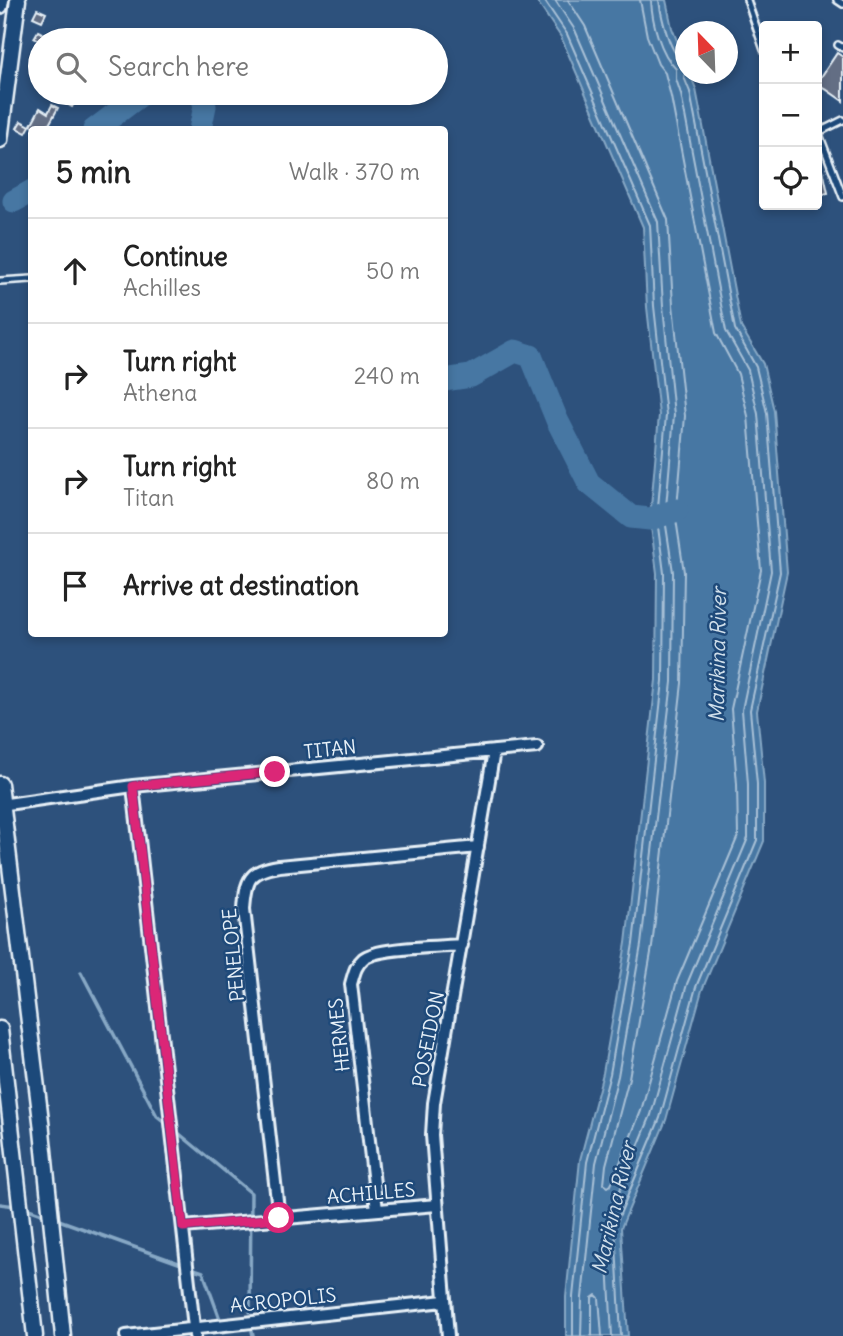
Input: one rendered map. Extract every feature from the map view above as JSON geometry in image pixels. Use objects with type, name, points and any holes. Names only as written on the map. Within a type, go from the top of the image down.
[{"type":"street","points":[[0,6],[1,0]]},
{"type":"street","points":[[0,140],[18,0]]},
{"type":"street","name":"TITAN","points":[[1,805],[133,786],[537,747]]},
{"type":"street","name":"POSEIDON","points":[[448,1336],[432,1135],[434,1103],[494,751]]},
{"type":"street","points":[[0,784],[41,1121],[63,1336]]},
{"type":"street","points":[[133,786],[195,1332]]},
{"type":"street","name":"PENELOPE","points":[[279,1218],[244,909],[247,885],[253,874],[260,869],[478,847]]},
{"type":"street","name":"HERMES","points":[[376,1210],[351,984],[356,966],[365,956],[388,951],[462,945]]},
{"type":"street","points":[[0,1029],[35,1336]]},
{"type":"street","name":"ACHILLES","points":[[183,1227],[438,1205]]},
{"type":"street","name":"ACROPOLIS","points":[[126,1336],[195,1332],[444,1301]]},
{"type":"lane","points":[[747,0],[759,35]]},
{"type":"lane","points":[[837,0],[843,4]]},
{"type":"lane","points":[[822,131],[843,120]]},
{"type":"lane","points":[[822,143],[843,197]]},
{"type":"lane","points":[[0,281],[28,279]]},
{"type":"water","name":"Marikina River","points":[[536,0],[666,0],[675,36],[675,84],[694,84],[696,89],[741,327],[763,364],[774,411],[787,572],[757,711],[764,783],[764,841],[702,990],[666,1120],[621,1228],[628,1336],[566,1336],[566,1297],[580,1160],[603,1073],[626,943],[656,680],[657,573],[650,519],[659,415],[647,307],[643,227],[561,37]]},
{"type":"building","points":[[37,9],[46,13],[42,21],[33,17]]},
{"type":"building","points":[[837,53],[843,57],[843,101],[822,86],[822,76]]},
{"type":"building","points":[[52,105],[58,108],[48,126],[31,125],[40,108],[48,113]]},
{"type":"building","points":[[21,121],[30,126],[26,133],[17,128]]},
{"type":"building","points":[[822,170],[828,193],[822,194]]},
{"type":"waterway","points":[[99,126],[127,105]]},
{"type":"waterway","points":[[201,126],[205,105]]},
{"type":"waterway","points":[[14,201],[28,193]]},
{"type":"waterway","points":[[448,379],[471,376],[515,351],[531,356],[557,420],[589,483],[631,517],[650,519],[677,510]]},
{"type":"waterway","points":[[81,972],[157,1116],[167,1124]]},
{"type":"waterway","points":[[176,1131],[251,1193],[250,1312]]},
{"type":"waterway","points":[[0,1204],[15,1206]]},
{"type":"waterway","points":[[26,1208],[45,1215]]},
{"type":"waterway","points":[[56,1219],[184,1265]]},
{"type":"waterway","points":[[191,1268],[203,1272],[221,1322]]},
{"type":"waterway","points":[[252,1331],[253,1336]]},
{"type":"route","points":[[275,772],[133,786],[183,1227],[279,1218]]}]
